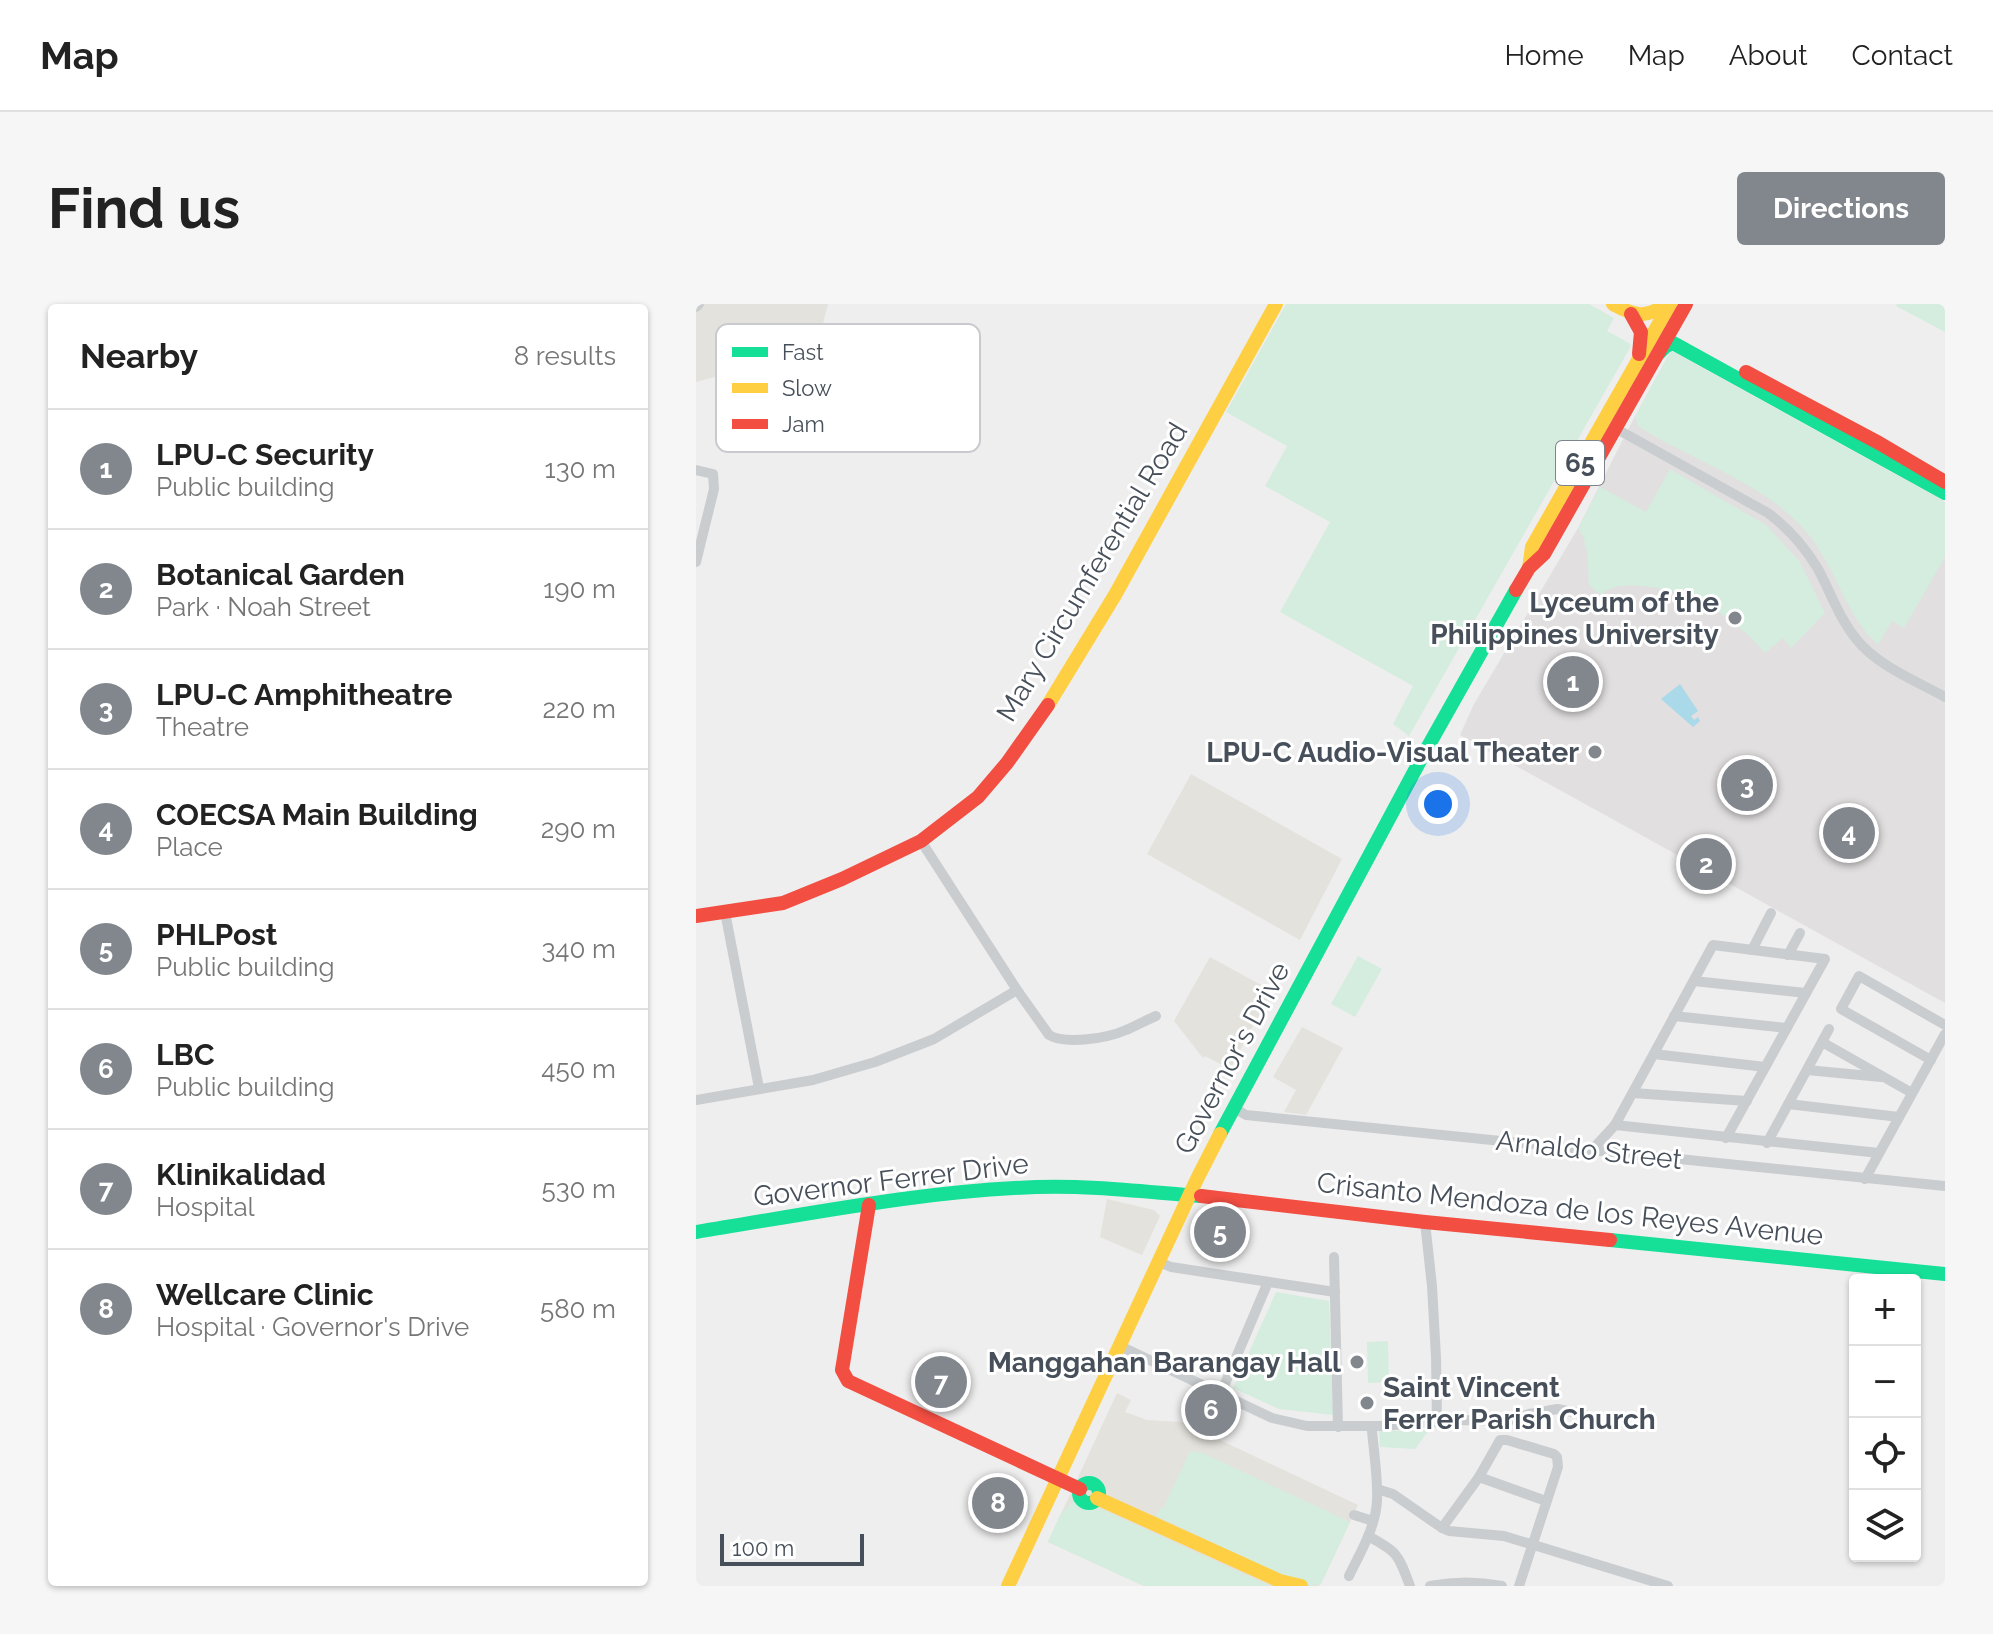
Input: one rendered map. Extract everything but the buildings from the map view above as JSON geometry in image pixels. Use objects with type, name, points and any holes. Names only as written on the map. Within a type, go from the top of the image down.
[{"type":"main road","name":"Mary Circumferential Road","points":[[696,916],[783,903],[842,879],[921,841],[978,797],[1007,763],[1050,702],[1115,595],[1276,304]]},
{"type":"main road","points":[[1613,304],[1631,314],[1641,326],[1638,360]]},
{"type":"main road","points":[[1631,314],[1647,316],[1668,304]]},
{"type":"main road","name":"Governor's Drive","points":[[1529,568],[1532,547],[1668,304]]},
{"type":"main road","points":[[1682,310],[1676,328],[1678,334],[1945,482]]},
{"type":"main road","name":"Governor's Drive","points":[[1008,1586],[1189,1196],[1234,1108],[1421,759],[1529,568],[1544,554],[1682,310]]},
{"type":"main road","points":[[1658,353],[1673,343],[1945,493]]},
{"type":"main road","name":"Governor Ferrer Drive","points":[[696,1232],[933,1195],[1036,1187],[1189,1196]]},
{"type":"main road","name":"Crisanto Mendoza de los Reyes Avenue","points":[[1189,1196],[1945,1274]]},
{"type":"main road","points":[[869,1205],[842,1370],[848,1381],[1080,1489],[1079,1495],[1084,1502],[1091,1503],[1097,1498],[1282,1583],[1301,1586]]},
{"type":"street","points":[[1615,428],[1779,521],[1809,554],[1837,609],[1859,643],[1883,662],[1945,697]]},
{"type":"street","points":[[696,470],[713,474],[714,489],[696,562]]},
{"type":"street","points":[[921,841],[1049,1035],[1057,1040],[1118,1033],[1156,1016]]},
{"type":"street","points":[[725,912],[759,1088]]},
{"type":"street","points":[[1752,950],[1771,913]]},
{"type":"street","points":[[1788,955],[1800,933]]},
{"type":"street","points":[[1592,1150],[1615,1125],[1713,945],[1825,959],[1726,1138]]},
{"type":"street","points":[[1931,1060],[1841,1009],[1859,976],[1945,1025]]},
{"type":"street","points":[[1694,981],[1806,993]]},
{"type":"street","points":[[696,1100],[813,1080],[890,1056],[934,1039],[1017,990]]},
{"type":"street","points":[[1674,1016],[1787,1028]]},
{"type":"street","points":[[1767,1143],[1829,1029]]},
{"type":"street","points":[[1865,1179],[1945,1034]]},
{"type":"street","points":[[1822,1042],[1912,1093]]},
{"type":"street","points":[[1654,1054],[1765,1067]]},
{"type":"street","points":[[1807,1070],[1885,1077]]},
{"type":"street","points":[[1633,1093],[1747,1101]]},
{"type":"street","points":[[1788,1104],[1899,1117]]},
{"type":"street","name":"Arnaldo Street","points":[[1234,1108],[1246,1115],[1945,1186]]},
{"type":"street","points":[[1615,1125],[1879,1153]]},
{"type":"street","points":[[1425,1222],[1432,1286],[1437,1423]]},
{"type":"street","points":[[1334,1257],[1338,1427]]},
{"type":"street","points":[[1159,1262],[1171,1267],[1335,1292]]},
{"type":"street","points":[[1221,1393],[1268,1282]]},
{"type":"street","points":[[1120,1346],[1272,1418],[1307,1426],[1507,1421],[1557,1409],[1584,1414]]},
{"type":"street","points":[[1349,1576],[1368,1536],[1377,1500],[1372,1431]]},
{"type":"street","points":[[1442,1528],[1503,1439],[1554,1454],[1558,1467],[1519,1586]]},
{"type":"street","points":[[1479,1477],[1546,1501]]},
{"type":"street","points":[[1377,1489],[1393,1494],[1449,1531],[1504,1536],[1668,1586]]},
{"type":"street","points":[[1354,1515],[1373,1521]]},
{"type":"street","points":[[1368,1536],[1396,1552],[1410,1586]]},
{"type":"street","points":[[1430,1586],[1474,1581],[1502,1586]]},
{"type":"shaded area","points":[[696,304],[828,304],[823,324],[716,324],[716,377],[696,382]]},
{"type":"shaded area","name":"Lyceum of the Philippines University","points":[[1671,351],[1945,502],[1945,1003],[1460,735],[1474,704],[1578,528]]},
{"type":"shaded area","points":[[1191,774],[1342,859],[1300,940],[1147,854]]},
{"type":"shaded area","points":[[1210,957],[1272,991],[1230,1069],[1205,1056],[1203,1058],[1174,1021]]},
{"type":"shaded area","points":[[1302,1027],[1343,1048],[1306,1115],[1284,1112],[1296,1090],[1273,1077]]},
{"type":"shaded area","points":[[1107,1199],[1154,1210],[1160,1216],[1142,1255],[1100,1237]]},
{"type":"shaded area","points":[[1117,1393],[1131,1400],[1125,1412],[1147,1420],[1182,1422],[1358,1505],[1321,1584],[1144,1586],[1048,1542]]},
{"type":"green space","points":[[1286,304],[1589,304],[1614,318],[1607,331],[1631,346],[1409,736],[1393,724],[1413,686],[1280,612],[1330,522],[1265,486],[1287,446],[1226,412]]},
{"type":"green space","points":[[1945,304],[1945,332],[1896,306]]},
{"type":"green space","points":[[1671,351],[1945,502],[1945,557],[1904,628],[1892,621],[1878,645],[1856,617],[1813,540],[1784,510],[1744,483],[1638,426],[1635,416]]},
{"type":"green space","points":[[1670,469],[1766,525],[1800,562],[1825,613],[1791,648],[1783,638],[1765,653],[1725,616],[1677,593],[1659,588],[1626,586],[1608,590],[1604,596],[1589,584],[1587,552],[1578,528],[1600,487],[1646,512]]},
{"type":"green space","points":[[1358,956],[1382,969],[1355,1017],[1331,1004]]},
{"type":"green space","points":[[1276,1292],[1329,1301],[1333,1415],[1279,1409],[1233,1388]]},
{"type":"green space","points":[[1388,1341],[1389,1382],[1368,1383],[1367,1342]]},
{"type":"green space","points":[[1429,1430],[1415,1449],[1380,1447],[1379,1431]]},
{"type":"green space","points":[[1190,1451],[1203,1453],[1350,1522],[1321,1584],[1308,1586],[1295,1581],[1156,1516],[1160,1508],[1163,1509]]},
{"type":"green space","points":[[1073,1502],[1099,1508],[1270,1586],[1144,1586],[1048,1542],[1060,1515]]},
{"type":"water","points":[[1680,684],[1698,711],[1691,716],[1694,720],[1698,717],[1700,721],[1693,727],[1661,699]]},
{"type":"traffic: fast","points":[[1659,353],[1673,343],[1945,493]]},
{"type":"traffic: fast","points":[[1220,1134],[1421,759],[1516,590]]},
{"type":"traffic: fast","points":[[696,1232],[865,1204],[993,1189],[1077,1187],[1201,1196]]},
{"type":"traffic: fast","points":[[1610,1240],[1945,1274]]},
{"type":"traffic: fast","points":[[1089,1483],[1096,1486],[1099,1493],[1096,1500],[1089,1503],[1082,1500],[1079,1493],[1082,1486],[1089,1483]]},
{"type":"traffic: slow","points":[[1048,705],[1115,595],[1276,304]]},
{"type":"traffic: slow","points":[[1613,304],[1640,314],[1667,304]]},
{"type":"traffic: slow","points":[[1529,568],[1532,547],[1670,304]]},
{"type":"traffic: slow","points":[[1008,1586],[1220,1134]]},
{"type":"traffic: slow","points":[[1097,1498],[1280,1581],[1301,1586]]},
{"type":"traffic: jam","points":[[1516,590],[1529,568],[1544,554],[1686,304]]},
{"type":"traffic: jam","points":[[1631,314],[1641,332],[1639,354]]},
{"type":"traffic: jam","points":[[1746,372],[1945,482]]},
{"type":"traffic: jam","points":[[696,916],[783,903],[921,841],[978,797],[1007,763],[1048,705]]},
{"type":"traffic: jam","points":[[1201,1196],[1610,1240]]},
{"type":"traffic: jam","points":[[869,1205],[842,1370],[848,1381],[1080,1489]]},
{"type":"place","name":"Lyceum of the Philippines University","points":[[1735,618]]},
{"type":"place","name":"LPU-C Security","points":[[1573,682]]},
{"type":"place","name":"LPU-C Audio-Visual Theater","points":[[1595,752]]},
{"type":"place","name":"LPU-C Amphitheatre","points":[[1747,785]]},
{"type":"place","name":"COECSA Main Building","points":[[1849,833]]},
{"type":"place","name":"Botanical Garden","points":[[1706,864]]},
{"type":"place","name":"PHLPost","points":[[1220,1232]]},
{"type":"place","name":"Manggahan Barangay Hall","points":[[1357,1362]]},
{"type":"place","name":"Klinikalidad","points":[[941,1382]]},
{"type":"place","name":"Saint Vincent Ferrer Parish Church","points":[[1367,1403]]},
{"type":"place","name":"LBC","points":[[1211,1410]]},
{"type":"place","name":"Wellcare Clinic","points":[[998,1503]]}]
